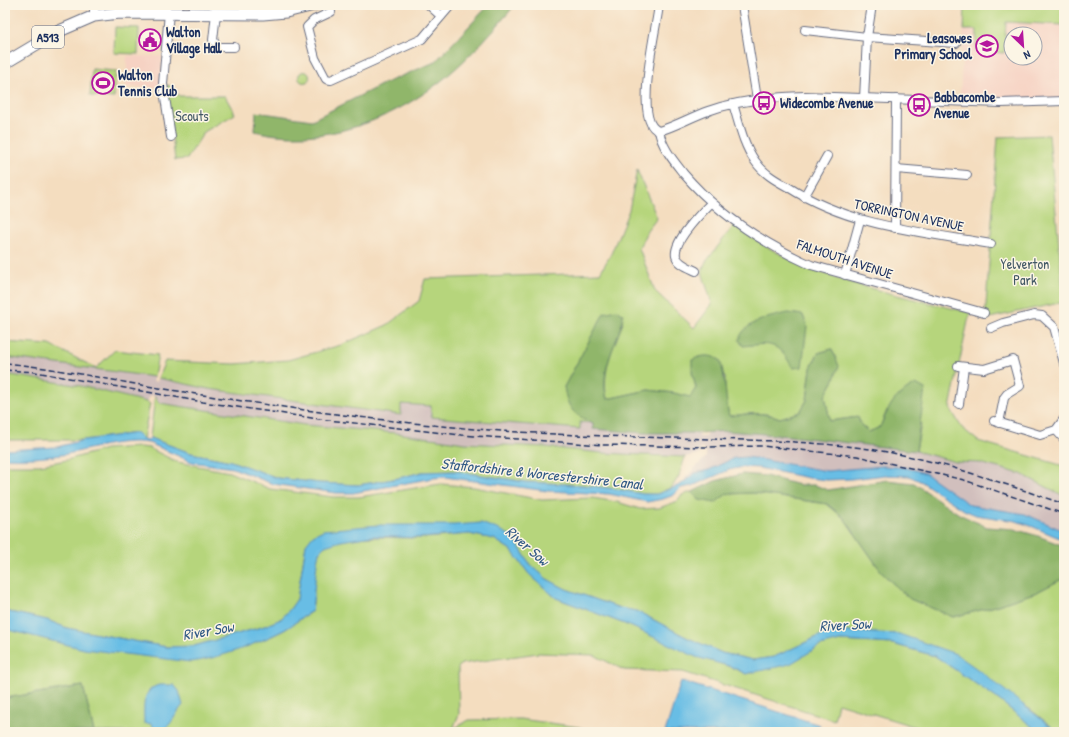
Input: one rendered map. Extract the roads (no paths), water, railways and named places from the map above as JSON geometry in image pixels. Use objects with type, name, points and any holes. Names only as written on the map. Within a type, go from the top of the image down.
[{"type":"highway","name":"A513","points":[[5,63],[95,11],[120,13],[169,12],[182,9],[216,13],[263,10],[286,12],[314,5]]},
{"type":"street","points":[[429,5],[441,16]]},
{"type":"street","points":[[329,15],[314,20],[307,27],[316,63],[322,75],[326,79],[331,80],[414,44],[422,39],[451,5]]},
{"type":"street","name":"FALMOUTH AVENUE","points":[[659,5],[650,56],[646,106],[650,124],[659,131],[667,151],[677,165],[711,203],[747,231],[784,253],[811,265],[984,313]]},
{"type":"street","points":[[742,5],[757,99]]},
{"type":"street","points":[[864,99],[867,37],[872,5]]},
{"type":"street","points":[[169,12],[163,84],[171,137]]},
{"type":"street","points":[[216,13],[214,40],[218,47],[234,47]]},
{"type":"street","points":[[805,30],[867,37],[956,43]]},
{"type":"street","points":[[659,131],[708,111],[757,99],[805,96],[1001,103],[1064,101]]},
{"type":"street","points":[[895,228],[896,100]]},
{"type":"street","name":"TORRINGTON AVENUE","points":[[733,104],[746,146],[754,160],[768,175],[804,198],[860,220],[895,228],[991,244]]},
{"type":"street","points":[[804,198],[827,156]]},
{"type":"street","points":[[896,169],[966,175]]},
{"type":"street","points":[[696,271],[680,262],[676,257],[678,244],[692,224],[711,203]]},
{"type":"street","points":[[845,275],[860,220]]},
{"type":"street","points":[[991,329],[1002,323],[1034,315],[1042,316],[1054,327],[1063,358]]},
{"type":"street","points":[[959,404],[961,367],[984,369],[1013,360],[1018,371],[1020,386],[1004,398],[996,422],[1040,435],[1056,430],[1064,418]]},
{"type":"street","points":[[1056,430],[1064,439]]},
{"type":"water","points":[[137,433],[143,439],[149,440],[150,438],[191,453],[231,461],[278,478],[320,483],[358,485],[399,478],[422,472],[455,471],[526,482],[583,485],[643,494],[657,494],[680,485],[695,473],[709,470],[734,458],[747,457],[827,471],[883,466],[907,468],[925,473],[970,505],[1025,514],[1064,531],[1064,540],[1016,521],[976,515],[964,510],[922,482],[909,476],[885,475],[827,480],[759,468],[743,467],[729,470],[692,486],[681,488],[674,495],[647,502],[609,494],[547,491],[445,477],[353,493],[336,493],[273,484],[233,468],[192,462],[149,443],[137,442],[124,442],[54,456],[5,458],[5,450],[57,447],[84,440]]},
{"type":"water","points":[[481,523],[513,537],[530,564],[547,579],[566,589],[620,608],[637,611],[686,637],[722,653],[753,660],[774,657],[830,631],[899,634],[956,654],[1058,732],[1039,732],[995,697],[935,656],[893,644],[840,641],[820,646],[790,664],[746,674],[732,667],[696,657],[630,626],[556,598],[529,574],[511,550],[494,539],[469,534],[420,538],[372,536],[341,541],[325,546],[319,552],[317,562],[312,611],[288,628],[262,640],[239,650],[203,660],[191,662],[84,649],[5,629],[5,611],[47,620],[67,628],[134,641],[167,647],[194,646],[262,627],[281,619],[297,599],[306,544],[313,535],[323,530],[379,525],[454,525]]},
{"type":"water","points":[[681,681],[820,725],[818,732],[665,732]]},
{"type":"water","points":[[159,685],[174,685],[179,691],[183,705],[171,723],[162,731],[154,728],[152,724],[144,723],[144,706],[146,695],[153,687]]},
{"type":"railway","points":[[5,363],[269,405],[416,423],[535,433],[815,443],[862,448],[914,457],[990,479],[1064,504]]},
{"type":"railway","points":[[5,370],[35,372],[203,402],[319,419],[461,435],[603,445],[706,447],[762,446],[857,456],[964,480],[1064,514]]},
{"type":"place","name":"Walton Village Hall","points":[[150,40]]},
{"type":"place","name":"Leasowes Primary School","points":[[987,46]]},
{"type":"place","name":"Walton Tennis Club","points":[[103,83]]},
{"type":"place","name":"Widecombe Avenue","points":[[764,103]]},
{"type":"place","name":"Babbacombe Avenue","points":[[919,105]]},
{"type":"park label","name":"Scouts","points":[[192,116]]},
{"type":"park label","name":"Yelverton Park","points":[[1025,272]]},
{"type":"water label","name":"Staffordshire & Worcestershire Canal","points":[[542,474]]},
{"type":"water label","name":"River Sow","points":[[527,546]]},
{"type":"water label","name":"River Sow","points":[[845,625]]},
{"type":"water label","name":"River Sow","points":[[208,631]]}]
